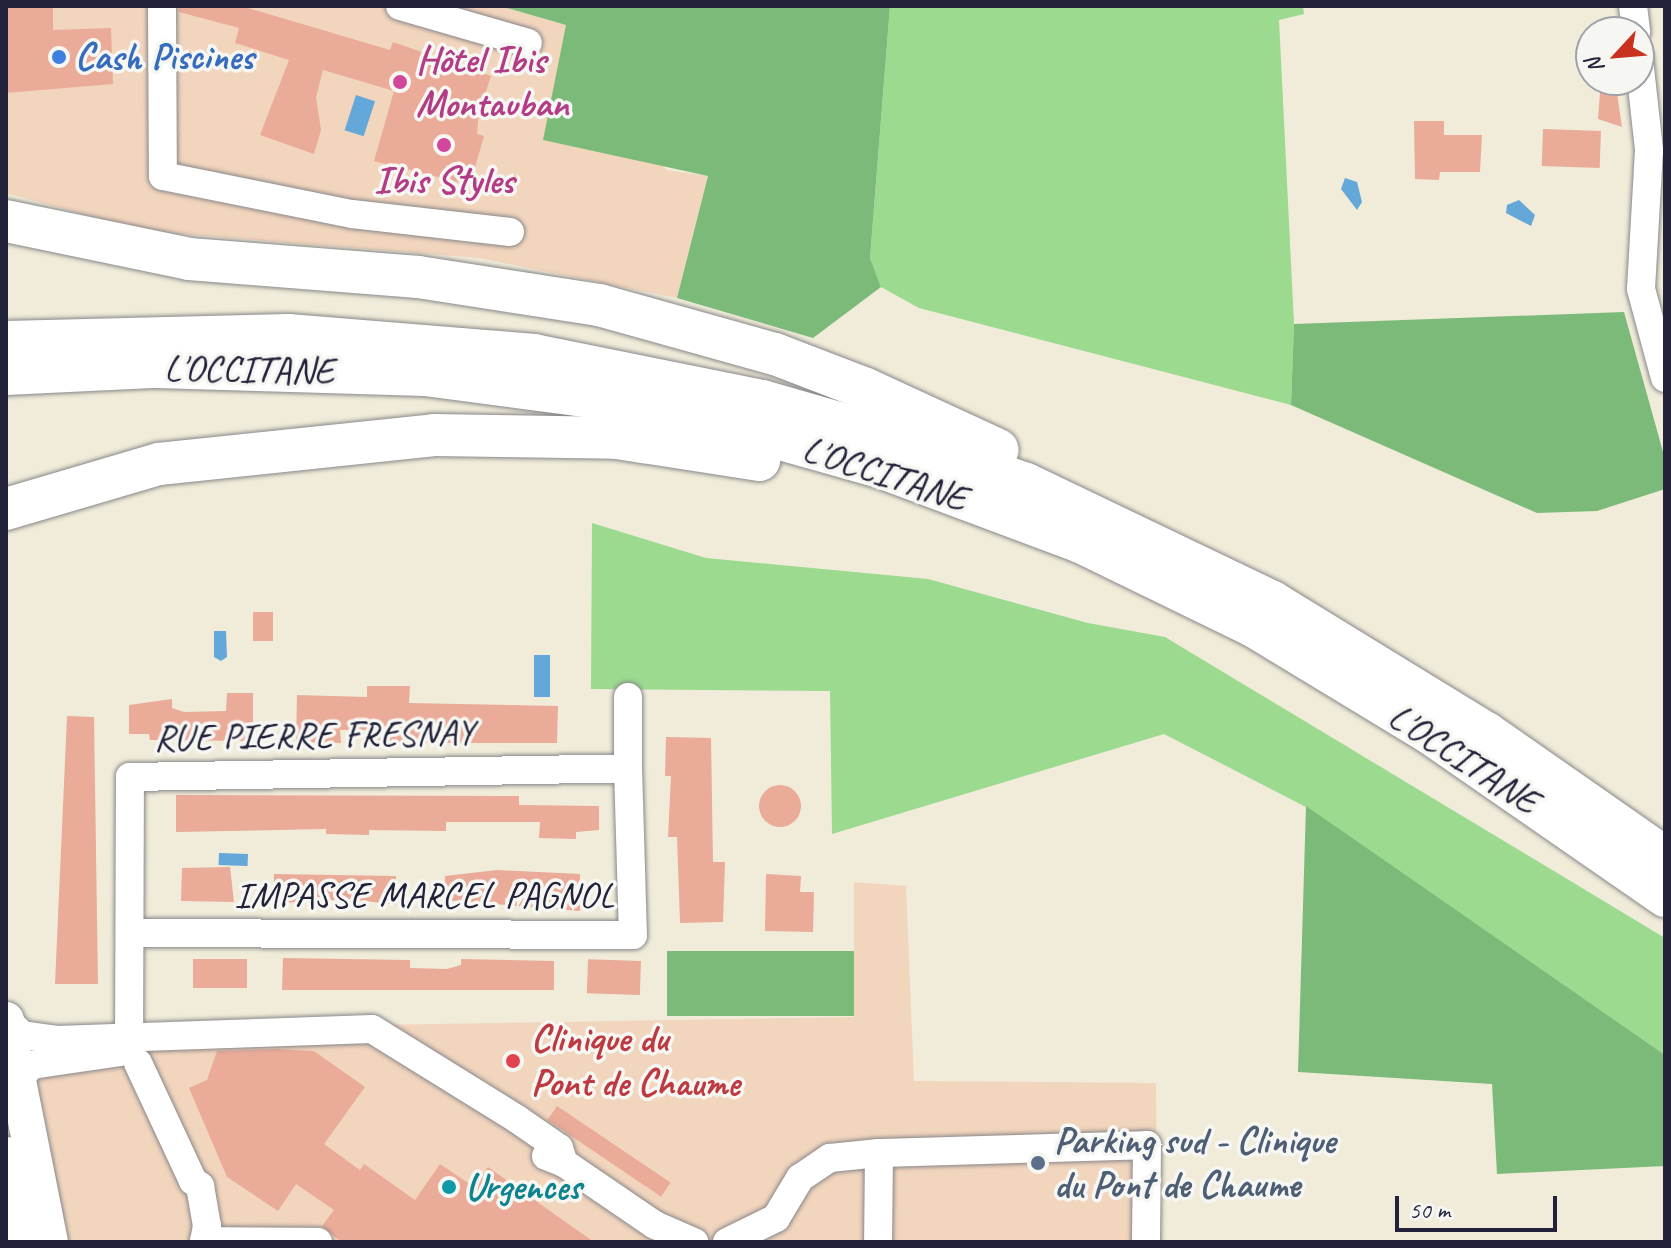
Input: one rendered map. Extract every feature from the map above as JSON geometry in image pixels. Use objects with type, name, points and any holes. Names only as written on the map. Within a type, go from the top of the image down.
[{"type":"highway","points":[[6,221],[189,259],[510,288],[685,326],[879,395],[1081,488],[1179,553]]},
{"type":"highway","name":"L'OCCITANE","points":[[6,342],[288,335],[534,355],[762,401],[898,440],[1026,484],[1179,553],[1406,682],[1665,858]]},
{"type":"highway","name":"L'OCCITANE","points":[[6,374],[157,367],[336,369],[592,397],[724,423],[880,467],[1083,543],[1255,627],[1374,699],[1665,896]]},
{"type":"highway","points":[[6,509],[159,464],[261,450],[506,433],[617,438],[729,453],[1083,543]]},
{"type":"main road","points":[[6,1019],[18,1066],[50,1242]]},
{"type":"main road","points":[[6,1155],[23,1242]]},
{"type":"street","points":[[162,6],[163,176],[352,214],[510,232]]},
{"type":"street","points":[[400,6],[528,43]]},
{"type":"street","points":[[1643,96],[1649,150],[1641,289],[1665,378]]},
{"type":"street","points":[[628,697],[628,768]]},
{"type":"street","name":"IMPASSE MARCEL PAGNOL","points":[[131,933],[633,935],[628,768]]},
{"type":"street","name":"RUE PIERRE FRESNAY","points":[[142,1047],[131,933],[130,777],[628,768]]},
{"type":"street","points":[[6,1019],[22,1035],[39,1040],[142,1047]]},
{"type":"street","points":[[18,1066],[142,1047],[188,1032],[372,1029],[559,1148],[564,1163],[655,1225],[694,1242]]},
{"type":"street","points":[[142,1047],[193,1181],[189,1189],[204,1241],[318,1242]]},
{"type":"street","points":[[727,1242],[776,1218],[800,1178],[830,1158],[879,1153],[1147,1145],[1146,1242]]},
{"type":"street","points":[[878,1242],[879,1153]]},
{"type":"shaded area","points":[[6,6],[500,6],[566,25],[666,170],[708,176],[677,298],[479,258],[143,231],[6,193]]},
{"type":"shaded area","name":"Clinique du Pont de Chaume","points":[[854,882],[906,886],[914,1081],[1156,1083],[1157,1242],[64,1242],[35,1083],[140,1022],[196,1028],[854,1017]]},
{"type":"green space","points":[[500,6],[890,6],[870,258],[881,287],[813,338],[677,298],[708,176],[543,140],[566,25]]},
{"type":"green space","points":[[890,6],[1303,6],[1304,14],[1279,20],[1294,324],[1291,405],[919,308],[881,287],[870,258]]},
{"type":"green space","points":[[1624,312],[1665,459],[1665,489],[1597,511],[1537,513],[1291,405],[1294,324]]},
{"type":"green space","points":[[592,523],[706,558],[928,579],[1088,623],[1165,637],[1665,938],[1665,1055],[1306,807],[1164,734],[832,834],[830,691],[591,689]]},
{"type":"green space","points":[[1306,806],[1665,1055],[1665,1166],[1497,1174],[1492,1084],[1298,1072]]},
{"type":"green space","points":[[667,951],[854,951],[854,1016],[667,1016]]},
{"type":"water","points":[[356,95],[375,101],[364,136],[345,130]]},
{"type":"water","points":[[1345,178],[1357,182],[1362,202],[1357,210],[1341,189]]},
{"type":"water","points":[[1519,200],[1535,215],[1531,226],[1506,213],[1507,205]]},
{"type":"water","points":[[214,631],[226,631],[227,657],[221,661],[214,657]]},
{"type":"water","points":[[534,655],[550,655],[550,697],[534,697]]},
{"type":"water","points":[[219,853],[248,854],[248,866],[219,865]]},
{"type":"building","name":"Cash Piscines","points":[[6,6],[53,6],[53,30],[111,28],[113,84],[6,93]]},
{"type":"building","points":[[179,6],[241,6],[390,50],[393,42],[491,76],[479,112],[477,134],[484,136],[470,185],[374,161],[394,91],[323,70],[316,97],[321,130],[314,154],[260,135],[289,60],[235,43],[239,28],[179,12]]},
{"type":"building","points":[[1600,96],[1617,96],[1622,127],[1598,119]]},
{"type":"building","points":[[1414,121],[1444,121],[1444,135],[1482,135],[1480,172],[1440,172],[1439,180],[1415,179]]},
{"type":"building","points":[[1543,129],[1601,131],[1600,168],[1542,166]]},
{"type":"building","points":[[253,612],[273,612],[273,641],[253,641]]},
{"type":"building","points":[[367,686],[410,686],[409,703],[558,706],[557,743],[378,743],[378,730],[340,730],[341,743],[296,742],[297,695],[367,697]]},
{"type":"building","points":[[227,693],[253,693],[253,741],[150,740],[149,734],[129,734],[129,705],[172,699],[172,708],[184,712],[226,711]]},
{"type":"building","points":[[67,716],[94,717],[98,984],[55,984]]},
{"type":"building","points":[[666,737],[711,738],[713,862],[725,862],[723,922],[680,923],[677,837],[668,837],[671,776],[665,776]]},
{"type":"building","points":[[780,785],[795,791],[801,806],[795,821],[780,827],[765,821],[759,806],[765,791]]},
{"type":"building","points":[[176,795],[519,796],[519,805],[599,806],[599,830],[576,832],[576,839],[539,838],[540,822],[446,822],[446,831],[369,830],[369,835],[326,834],[326,829],[176,832]]},
{"type":"building","points":[[230,867],[234,902],[181,901],[182,868]]},
{"type":"building","points":[[497,870],[580,874],[580,911],[444,900],[445,876]]},
{"type":"building","points":[[274,874],[396,876],[396,905],[350,899],[284,903],[274,900]]},
{"type":"building","points":[[766,874],[801,876],[800,892],[814,892],[813,932],[765,931]]},
{"type":"building","points":[[283,958],[410,960],[410,968],[447,969],[461,965],[461,959],[554,961],[554,990],[282,990]]},
{"type":"building","points":[[193,959],[247,959],[247,988],[193,988]]},
{"type":"building","points":[[588,959],[641,961],[640,995],[587,993]]},
{"type":"building","points":[[217,1051],[314,1051],[365,1087],[324,1144],[360,1170],[364,1164],[415,1200],[440,1164],[474,1187],[488,1167],[594,1242],[341,1242],[322,1226],[334,1210],[296,1184],[278,1211],[227,1177],[189,1088],[207,1080]]},
{"type":"building","points":[[557,1106],[671,1183],[661,1197],[547,1120]]},
{"type":"place","name":"Cash Piscines","points":[[59,57]]},
{"type":"place","name":"Hôtel Ibis Montauban","points":[[400,82]]},
{"type":"place","name":"Ibis Styles","points":[[444,145]]},
{"type":"place","name":"Clinique du Pont de Chaume","points":[[513,1061]]},
{"type":"place","name":"Parking sud - Clinique du Pont de Chaume","points":[[1038,1163]]},
{"type":"place","name":"Urgences","points":[[449,1187]]}]
